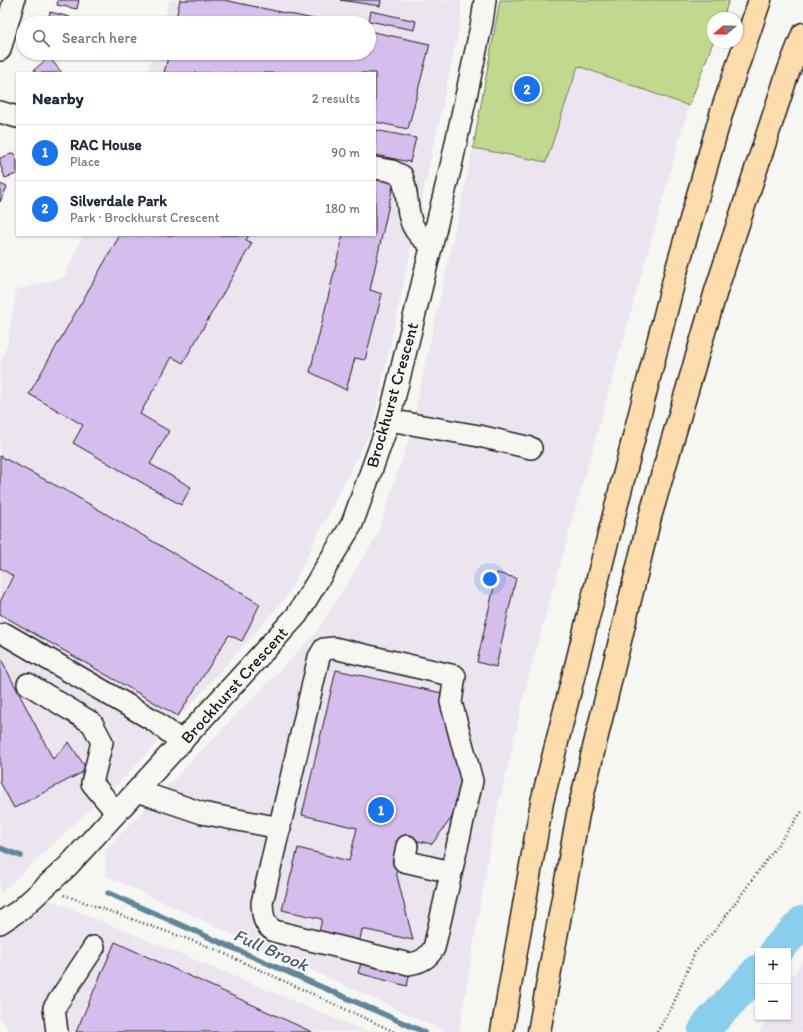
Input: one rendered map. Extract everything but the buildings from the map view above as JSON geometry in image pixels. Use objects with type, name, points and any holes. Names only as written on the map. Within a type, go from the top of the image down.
[{"type":"highway","points":[[502,1032],[542,802],[605,547],[676,272],[722,111],[760,0]]},
{"type":"highway","points":[[676,272],[774,0]]},
{"type":"highway","points":[[539,1032],[578,814],[650,517],[716,291],[787,75],[803,34]]},
{"type":"street","points":[[0,50],[14,0]]},
{"type":"street","name":"Brockhurst Crescent","points":[[0,923],[20,910],[68,866],[297,615],[352,524],[389,420],[453,159],[482,22],[485,0]]},
{"type":"street","points":[[0,112],[16,117]]},
{"type":"street","points":[[376,168],[392,171],[402,176],[406,188],[408,216],[420,238],[432,245]]},
{"type":"street","points":[[389,420],[472,434],[532,448]]},
{"type":"street","points":[[5,634],[154,720],[182,742]]},
{"type":"street","points":[[334,648],[455,676],[451,702],[472,781],[434,948],[428,958],[420,962],[408,964],[274,931],[267,927],[263,918],[262,904],[280,828],[319,657],[324,649],[334,648]]},
{"type":"street","points":[[28,684],[92,723],[102,742],[92,783],[116,812]]},
{"type":"street","points":[[137,791],[202,812],[280,828]]},
{"type":"street","points":[[407,846],[404,861],[451,872]]},
{"type":"street","points":[[57,1032],[54,1008],[94,947]]},
{"type":"path","points":[[657,1032],[672,1007],[695,952],[717,928],[803,810]]},
{"type":"path","points":[[43,888],[210,947],[395,1032]]},
{"type":"shaded area","points":[[170,0],[461,0],[461,20],[372,428],[286,598],[133,769],[0,894],[0,364],[7,345],[16,290],[64,277],[83,236],[376,236],[376,72],[147,72],[152,60],[376,60],[376,16],[165,16]]},
{"type":"shaded area","points":[[578,66],[689,106],[530,671],[492,834],[459,1032],[447,1032],[106,876],[105,850],[315,634],[377,536],[409,438],[473,148],[546,162]]},
{"type":"shaded area","points":[[41,896],[368,1032],[10,1032],[0,1018],[0,929]]},
{"type":"shaded area","points":[[803,960],[803,1032],[760,1032],[766,1020],[791,1020],[791,978]]},
{"type":"green space","points":[[500,0],[729,0],[725,12],[707,12],[707,48],[711,48],[689,106],[578,66],[546,162],[473,148]]},
{"type":"waterway","name":"Full Brook","points":[[0,848],[21,856]]},
{"type":"waterway","name":"Full Brook","points":[[108,893],[424,1032]]},
{"type":"waterway","points":[[779,948],[803,922]]},
{"type":"waterway","points":[[704,1032],[707,1026],[755,974]]},
{"type":"place","name":"Silverdale Park","points":[[527,89]]},
{"type":"place","name":"RAC House","points":[[381,810]]}]
